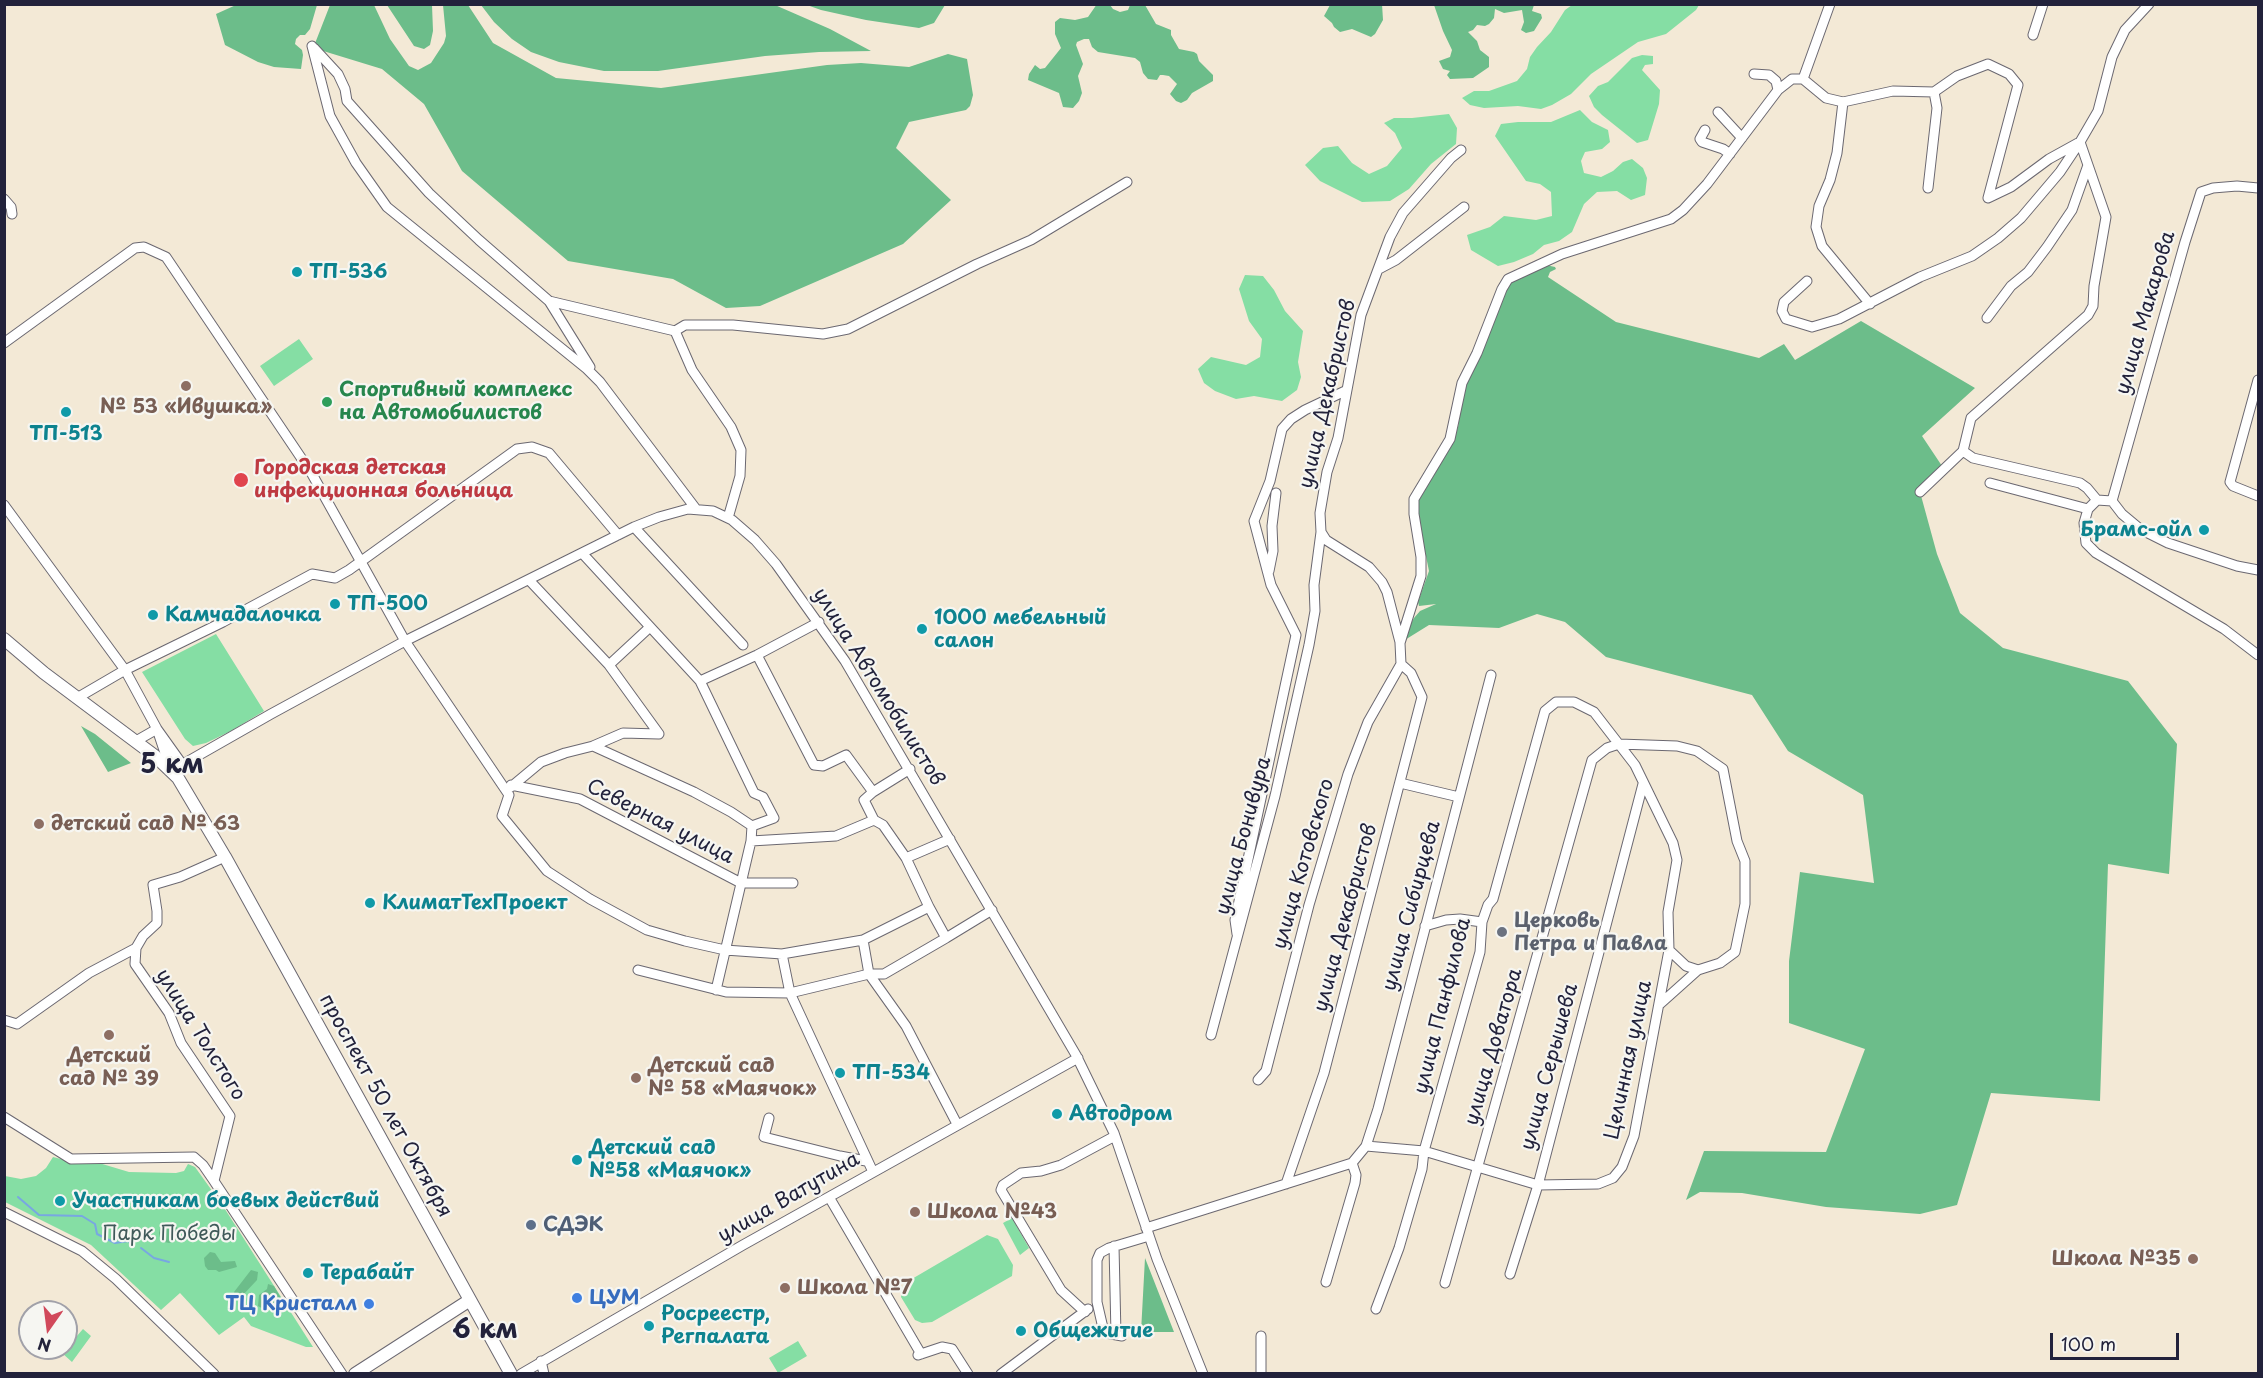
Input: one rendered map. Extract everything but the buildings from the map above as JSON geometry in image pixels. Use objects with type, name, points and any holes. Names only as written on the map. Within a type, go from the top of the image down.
[{"type":"main road","name":"проспект 50 лет Октября","points":[[4,639],[77,698],[177,768],[192,799],[511,1374]]},
{"type":"main road","points":[[355,1374],[470,1300]]},
{"type":"street","points":[[1803,79],[1830,4]]},
{"type":"street","points":[[2033,35],[2043,4]]},
{"type":"street","points":[[1807,281],[1784,302],[1782,310],[1786,319],[1812,327],[1839,319],[1920,277],[1972,256],[1998,238],[2021,218],[2060,172],[2080,142],[2098,111],[2112,57],[2125,30],[2149,4]]},
{"type":"street","points":[[600,382],[387,207],[356,163],[330,116],[312,46],[338,75],[345,89],[347,101],[429,193],[549,301],[579,353],[696,509]]},
{"type":"street","points":[[1400,643],[1421,576],[1414,499],[1450,438],[1462,383],[1508,279],[1562,254],[1671,219],[1683,210],[1707,184],[1778,90],[1792,79],[1803,79],[1826,98],[1844,102],[1893,91],[1934,92],[1957,76],[1989,64],[2009,74],[2018,85],[1988,198],[2011,187],[2049,159],[2080,142]]},
{"type":"street","points":[[1754,74],[1769,75],[1776,81],[1778,90]]},
{"type":"street","points":[[1928,188],[1936,108],[1934,92]]},
{"type":"street","points":[[1844,102],[1837,153],[1816,227],[1822,246],[1870,304]]},
{"type":"street","points":[[1718,112],[1742,138]]},
{"type":"street","points":[[1705,130],[1700,139],[1702,142],[1723,149],[1730,154]]},
{"type":"street","points":[[1920,492],[1963,452],[1971,418],[2088,315],[2093,306],[2094,286],[2106,217],[2080,142]]},
{"type":"street","name":"улица Декабристов","points":[[1309,645],[1315,611],[1314,585],[1321,532],[1322,501],[1327,472],[1338,438],[1361,315],[1399,219],[1445,165],[1461,150]]},
{"type":"street","points":[[1987,318],[2012,286],[2028,272],[2072,210],[2088,165]]},
{"type":"street","points":[[549,301],[675,331],[686,325],[721,325],[823,334],[848,329],[977,264],[1031,240],[1127,182]]},
{"type":"street","name":"улица Макарова","points":[[2112,501],[2201,192],[2213,188],[2237,186],[2259,188]]},
{"type":"street","points":[[4,199],[11,207],[12,214]]},
{"type":"street","points":[[1379,269],[1396,260],[1464,207]]},
{"type":"street","points":[[4,343],[135,248],[144,247],[166,257],[312,474],[405,641],[509,795]]},
{"type":"street","points":[[675,331],[692,370],[731,426],[741,450],[740,476],[728,518]]},
{"type":"street","points":[[2259,380],[2230,482],[2233,486],[2259,496]]},
{"type":"street","points":[[1237,934],[1235,920],[1296,635],[1270,585],[1254,521],[1270,481],[1282,429],[1291,419],[1305,410],[1345,392]]},
{"type":"street","points":[[77,698],[125,670],[223,622],[312,574],[335,578],[517,450],[532,447],[549,453],[618,535]]},
{"type":"street","points":[[1963,452],[1973,458],[2080,483],[2097,500],[2112,501],[2122,514],[2140,529],[2168,543],[2237,566],[2259,570]]},
{"type":"street","points":[[1990,483],[2088,509]]},
{"type":"street","name":"улица Декабристов","points":[[1267,585],[1276,493]]},
{"type":"street","points":[[2097,500],[2088,509],[2084,523],[2086,543],[2096,553],[2223,629],[2259,655]]},
{"type":"street","points":[[4,505],[125,670],[177,768]]},
{"type":"street","name":"улица Автомобилистов","points":[[177,768],[405,641],[634,527],[672,512],[696,509],[716,512],[728,518],[744,530],[776,564],[845,661],[1078,1058],[1115,1136],[1147,1232],[1203,1374]]},
{"type":"street","points":[[634,527],[743,645]]},
{"type":"street","points":[[1321,532],[1331,544],[1361,561],[1379,577],[1387,592],[1400,643],[1401,664]]},
{"type":"street","points":[[582,553],[700,681],[754,794],[764,797],[774,818],[752,826]]},
{"type":"street","points":[[529,580],[609,665],[659,734],[623,733],[593,746],[541,762],[511,785],[502,816],[547,871],[590,899],[647,930],[725,950],[782,954],[863,940],[929,907]]},
{"type":"street","points":[[700,681],[757,656],[819,622]]},
{"type":"street","points":[[609,665],[650,627]]},
{"type":"street","name":"улица Бонивура","points":[[1211,1035],[1275,796],[1309,645]]},
{"type":"street","points":[[757,656],[814,765],[824,766],[846,755],[873,792]]},
{"type":"street","name":"улица Декабристов","points":[[1286,1184],[1324,1073],[1422,698],[1411,673],[1401,664]]},
{"type":"street","name":"улица Котовского","points":[[1258,1080],[1266,1071],[1348,774],[1368,722],[1401,664]]},
{"type":"street","name":"улица Сибирцева","points":[[1366,1146],[1378,1109],[1491,675]]},
{"type":"street","name":"Целинная улица","points":[[1538,1185],[1598,1184],[1613,1178],[1623,1167],[1634,1136],[1669,950],[1668,912],[1677,860],[1673,843],[1635,765],[1594,712],[1574,702],[1556,702],[1545,711]]},
{"type":"street","name":"улица Панфилова","points":[[1376,1309],[1399,1248],[1422,1169],[1424,1151],[1480,952],[1482,922],[1488,905],[1493,899],[1545,711]]},
{"type":"street","points":[[136,741],[157,729]]},
{"type":"street","points":[[1619,744],[1677,746],[1697,751],[1723,769],[1737,841],[1745,861],[1745,904],[1735,952],[1720,963],[1698,970],[1659,1004]]},
{"type":"street","name":"улица Доватора","points":[[1445,1283],[1480,1166],[1592,760],[1606,748],[1619,744]]},
{"type":"street","points":[[593,746],[694,792],[752,826]]},
{"type":"street","points":[[910,769],[864,800],[874,820],[883,825],[906,858],[946,938]]},
{"type":"street","points":[[1400,783],[1459,797]]},
{"type":"street","name":"улица Серышева","points":[[1510,1274],[1538,1185],[1643,784]]},
{"type":"street","name":"Северная улица","points":[[511,785],[580,799],[741,883],[793,883]]},
{"type":"street","points":[[751,841],[836,836],[874,820]]},
{"type":"street","points":[[716,990],[751,841],[752,826]]},
{"type":"street","points":[[906,858],[950,839]]},
{"type":"street","points":[[4,1020],[17,1024],[89,973],[136,948],[143,936],[157,923],[153,885],[180,877],[225,857]]},
{"type":"street","points":[[638,970],[716,990],[790,993],[869,974],[884,974],[992,910]]},
{"type":"street","points":[[1425,926],[1460,919],[1482,922]]},
{"type":"street","points":[[863,940],[869,974],[906,1026],[957,1124]]},
{"type":"street","name":"улица Толстого","points":[[136,948],[135,964],[169,1013],[181,1044],[230,1116],[214,1181]]},
{"type":"street","points":[[1669,950],[1686,966],[1698,970]]},
{"type":"street","points":[[782,954],[790,993],[873,1172]]},
{"type":"street","name":"улица Ватутина","points":[[521,1374],[957,1124],[1078,1058]]},
{"type":"street","points":[[4,1117],[71,1159],[194,1157],[214,1181],[342,1374]]},
{"type":"street","points":[[769,1118],[764,1137],[866,1161]]},
{"type":"street","points":[[1086,1312],[1061,1290],[1002,1190],[1003,1185],[1021,1173],[1041,1172],[1061,1165],[1115,1136]]},
{"type":"street","points":[[1114,1246],[1119,1335],[1103,1328],[1097,1302],[1098,1258],[1103,1251],[1114,1246],[1147,1232],[1260,1192],[1352,1163],[1366,1146],[1424,1151],[1538,1185]]},
{"type":"street","points":[[1326,1282],[1355,1183],[1356,1175],[1352,1163]]},
{"type":"street","points":[[829,1197],[920,1354],[942,1347],[952,1348],[968,1374]]},
{"type":"street","points":[[4,1212],[82,1251],[116,1279],[214,1374]]},
{"type":"street","points":[[1001,1374],[1097,1302]]},
{"type":"street","points":[[1261,1336],[1261,1374]]},
{"type":"street","points":[[541,1362],[544,1374]]},
{"type":"green space","points":[[1097,4],[1110,5],[1120,12],[1128,10],[1130,5],[1145,5],[1156,24],[1171,30],[1171,35],[1179,49],[1197,54],[1199,61],[1213,75],[1213,81],[1192,93],[1187,100],[1181,103],[1170,94],[1177,84],[1169,76],[1160,75],[1157,80],[1148,79],[1143,73],[1140,62],[1135,58],[1098,52],[1092,47],[1089,39],[1084,39],[1076,45],[1083,64],[1078,76],[1082,93],[1073,108],[1063,107],[1059,93],[1028,80],[1029,74],[1035,65],[1040,69],[1045,68],[1061,48],[1055,34],[1055,22],[1060,18],[1075,20],[1088,17]]},
{"type":"green space","points":[[1382,4],[1383,20],[1371,37],[1352,29],[1340,32],[1324,16],[1330,5]]},
{"type":"green space","points":[[236,5],[317,5],[310,29],[305,35],[300,35],[296,39],[295,44],[302,50],[303,55],[301,69],[274,67],[258,62],[225,45],[216,14]]},
{"type":"green space","points":[[330,5],[374,5],[390,39],[409,66],[418,70],[431,63],[444,43],[446,36],[443,5],[468,5],[493,43],[556,78],[661,88],[827,65],[861,63],[909,67],[948,54],[967,59],[973,95],[970,106],[966,110],[909,122],[896,148],[951,200],[903,244],[760,306],[726,308],[673,279],[568,261],[462,171],[424,104],[382,69],[320,50],[314,46]]},
{"type":"green space","points":[[387,5],[432,5],[433,31],[430,45],[424,49],[414,46]]},
{"type":"green space","points":[[481,5],[775,5],[830,29],[871,51],[765,56],[658,71],[604,71],[559,62],[531,52],[512,39],[494,22]]},
{"type":"green space","points":[[807,5],[945,5],[934,23],[919,28],[866,20]]},
{"type":"green space","points":[[1434,5],[1534,5],[1532,11],[1541,14],[1542,18],[1534,31],[1526,33],[1521,30],[1524,22],[1522,10],[1504,13],[1495,9],[1494,18],[1489,24],[1477,25],[1468,32],[1477,41],[1480,50],[1489,57],[1489,67],[1473,78],[1450,79],[1447,75],[1450,71],[1443,69],[1439,61],[1450,57],[1452,50]]},
{"type":"green space","points":[[1572,5],[1699,5],[1666,34],[1638,42],[1591,74],[1571,94],[1552,105],[1541,109],[1518,106],[1484,108],[1470,105],[1462,98],[1474,91],[1489,91],[1517,81],[1527,69],[1530,57],[1537,47],[1551,32],[1565,10]]},
{"type":"green space","points":[[1642,55],[1653,56],[1653,64],[1645,65],[1642,70],[1660,90],[1659,104],[1648,140],[1637,143],[1602,115],[1594,107],[1589,96],[1598,86],[1608,82],[1632,58]]},
{"type":"green space","points":[[1580,110],[1592,122],[1608,130],[1610,142],[1602,149],[1585,152],[1581,161],[1584,173],[1601,177],[1613,171],[1623,162],[1632,159],[1643,168],[1647,178],[1645,195],[1631,200],[1617,191],[1597,192],[1584,204],[1572,232],[1559,241],[1544,245],[1533,254],[1514,262],[1498,266],[1471,250],[1467,235],[1490,227],[1504,216],[1536,220],[1552,216],[1551,192],[1540,184],[1526,181],[1495,136],[1501,124],[1551,122]]},
{"type":"green space","points":[[1449,114],[1457,128],[1456,144],[1431,164],[1409,189],[1390,201],[1362,202],[1320,181],[1305,165],[1323,148],[1338,146],[1352,163],[1369,174],[1387,166],[1402,148],[1395,133],[1384,123],[1394,118]]},
{"type":"green space","points":[[1546,265],[1556,269],[1550,272],[1548,277],[1616,322],[1759,358],[1784,344],[1795,360],[1861,321],[1975,388],[1922,436],[1944,469],[1920,492],[1937,554],[1960,613],[2003,648],[2128,681],[2177,744],[2169,874],[2108,864],[2100,1101],[1991,1093],[1957,1205],[1920,1214],[1826,1207],[1742,1193],[1700,1192],[1686,1200],[1704,1151],[1826,1152],[1865,1049],[1789,1023],[1789,961],[1800,872],[1874,883],[1863,795],[1788,751],[1752,695],[1606,657],[1565,622],[1537,614],[1499,628],[1429,625],[1400,643],[1420,611],[1436,604],[1419,606],[1418,602],[1429,571],[1419,522],[1417,498],[1453,441],[1458,427],[1465,385],[1510,283]]},
{"type":"green space","points":[[1245,275],[1263,276],[1274,290],[1285,311],[1303,331],[1298,362],[1301,377],[1297,390],[1282,401],[1254,396],[1236,399],[1215,391],[1204,383],[1198,369],[1211,357],[1246,365],[1260,357],[1262,339],[1249,321],[1239,289]]},
{"type":"green space","points":[[299,339],[313,359],[274,386],[260,366]]},
{"type":"green space","points":[[216,634],[264,711],[231,731],[206,743],[193,746],[185,739],[142,672]]},
{"type":"green space","points":[[81,726],[95,734],[131,763],[108,772]]},
{"type":"green space","name":"Парк Победы","points":[[53,1157],[81,1164],[99,1163],[129,1172],[176,1173],[184,1171],[188,1164],[195,1167],[223,1206],[313,1347],[306,1347],[251,1326],[244,1317],[219,1335],[180,1293],[161,1310],[91,1245],[5,1202],[5,1176],[21,1179],[36,1176],[46,1168]]},
{"type":"green space","points":[[1012,1218],[1029,1248],[1020,1255],[1003,1223]]},
{"type":"green space","points":[[169,1223],[176,1226],[179,1233],[176,1240],[169,1243],[162,1240],[159,1233],[162,1226]]},
{"type":"green space","points":[[987,1235],[998,1239],[1013,1265],[1012,1276],[932,1322],[922,1323],[915,1320],[901,1297],[905,1283]]},
{"type":"green space","points":[[210,1252],[215,1253],[221,1262],[235,1261],[237,1267],[219,1272],[208,1270],[204,1258]]},
{"type":"green space","points":[[1145,1258],[1174,1332],[1141,1332]]},
{"type":"green space","points":[[251,1270],[258,1272],[257,1280],[242,1296],[236,1297],[234,1292]]},
{"type":"green space","points":[[268,1284],[274,1286],[282,1300],[280,1307],[275,1310],[265,1310],[258,1306],[259,1295],[267,1289]]},
{"type":"green space","points":[[83,1329],[91,1336],[78,1354],[78,1335]]},
{"type":"green space","points":[[798,1341],[807,1356],[778,1373],[769,1358]]},
{"type":"waterway","points":[[18,1197],[39,1215],[82,1216],[95,1224],[97,1234],[115,1243],[128,1241],[134,1245]]},
{"type":"waterway","points":[[141,1248],[154,1258],[169,1262]]},
{"type":"place","name":"ТП-536","points":[[297,272]]},
{"type":"place","name":"№ 53 «Ивушка»","points":[[186,386]]},
{"type":"place","name":"Спортивный комплекс на Автомобилистов","points":[[327,402]]},
{"type":"place","name":"ТП-513","points":[[66,412]]},
{"type":"place","name":"Городская детская инфекционная больница","points":[[241,480]]},
{"type":"place","name":"Брамс-ойл","points":[[2204,530]]},
{"type":"place","name":"ТП-500","points":[[335,604]]},
{"type":"place","name":"Камчадалочка","points":[[153,615]]},
{"type":"place","name":"1000 мебельный салон","points":[[922,629]]},
{"type":"place","name":"детский сад № 63","points":[[39,824]]},
{"type":"place","name":"КлиматТехПроект","points":[[370,903]]},
{"type":"place","name":"Церковь Петра и Павла","points":[[1502,932]]},
{"type":"place","name":"Детский сад № 39","points":[[109,1035]]},
{"type":"place","name":"ТП-534","points":[[840,1073]]},
{"type":"place","name":"Детский сад № 58 «Маячок»","points":[[636,1078]]},
{"type":"place","name":"Автодром","points":[[1057,1114]]},
{"type":"place","name":"Детский сад №58 «Маячок»","points":[[577,1160]]},
{"type":"place","name":"Участникам боевых действий","points":[[60,1201]]},
{"type":"place","name":"Школа №43","points":[[915,1212]]},
{"type":"place","name":"СДЭК","points":[[531,1225]]},
{"type":"place","name":"Школа №35","points":[[2193,1259]]},
{"type":"place","name":"Терабайт","points":[[308,1273]]},
{"type":"place","name":"Школа №7","points":[[785,1288]]},
{"type":"place","name":"ЦУМ","points":[[577,1298]]},
{"type":"place","name":"ТЦ Кристалл","points":[[369,1304]]},
{"type":"place","name":"Росреестр, Регпалата","points":[[649,1326]]},
{"type":"place","name":"Общежитие","points":[[1021,1331]]},
{"type":"district","name":"5 км","points":[[172,766]]},
{"type":"district","name":"6 км","points":[[485,1331]]}]
